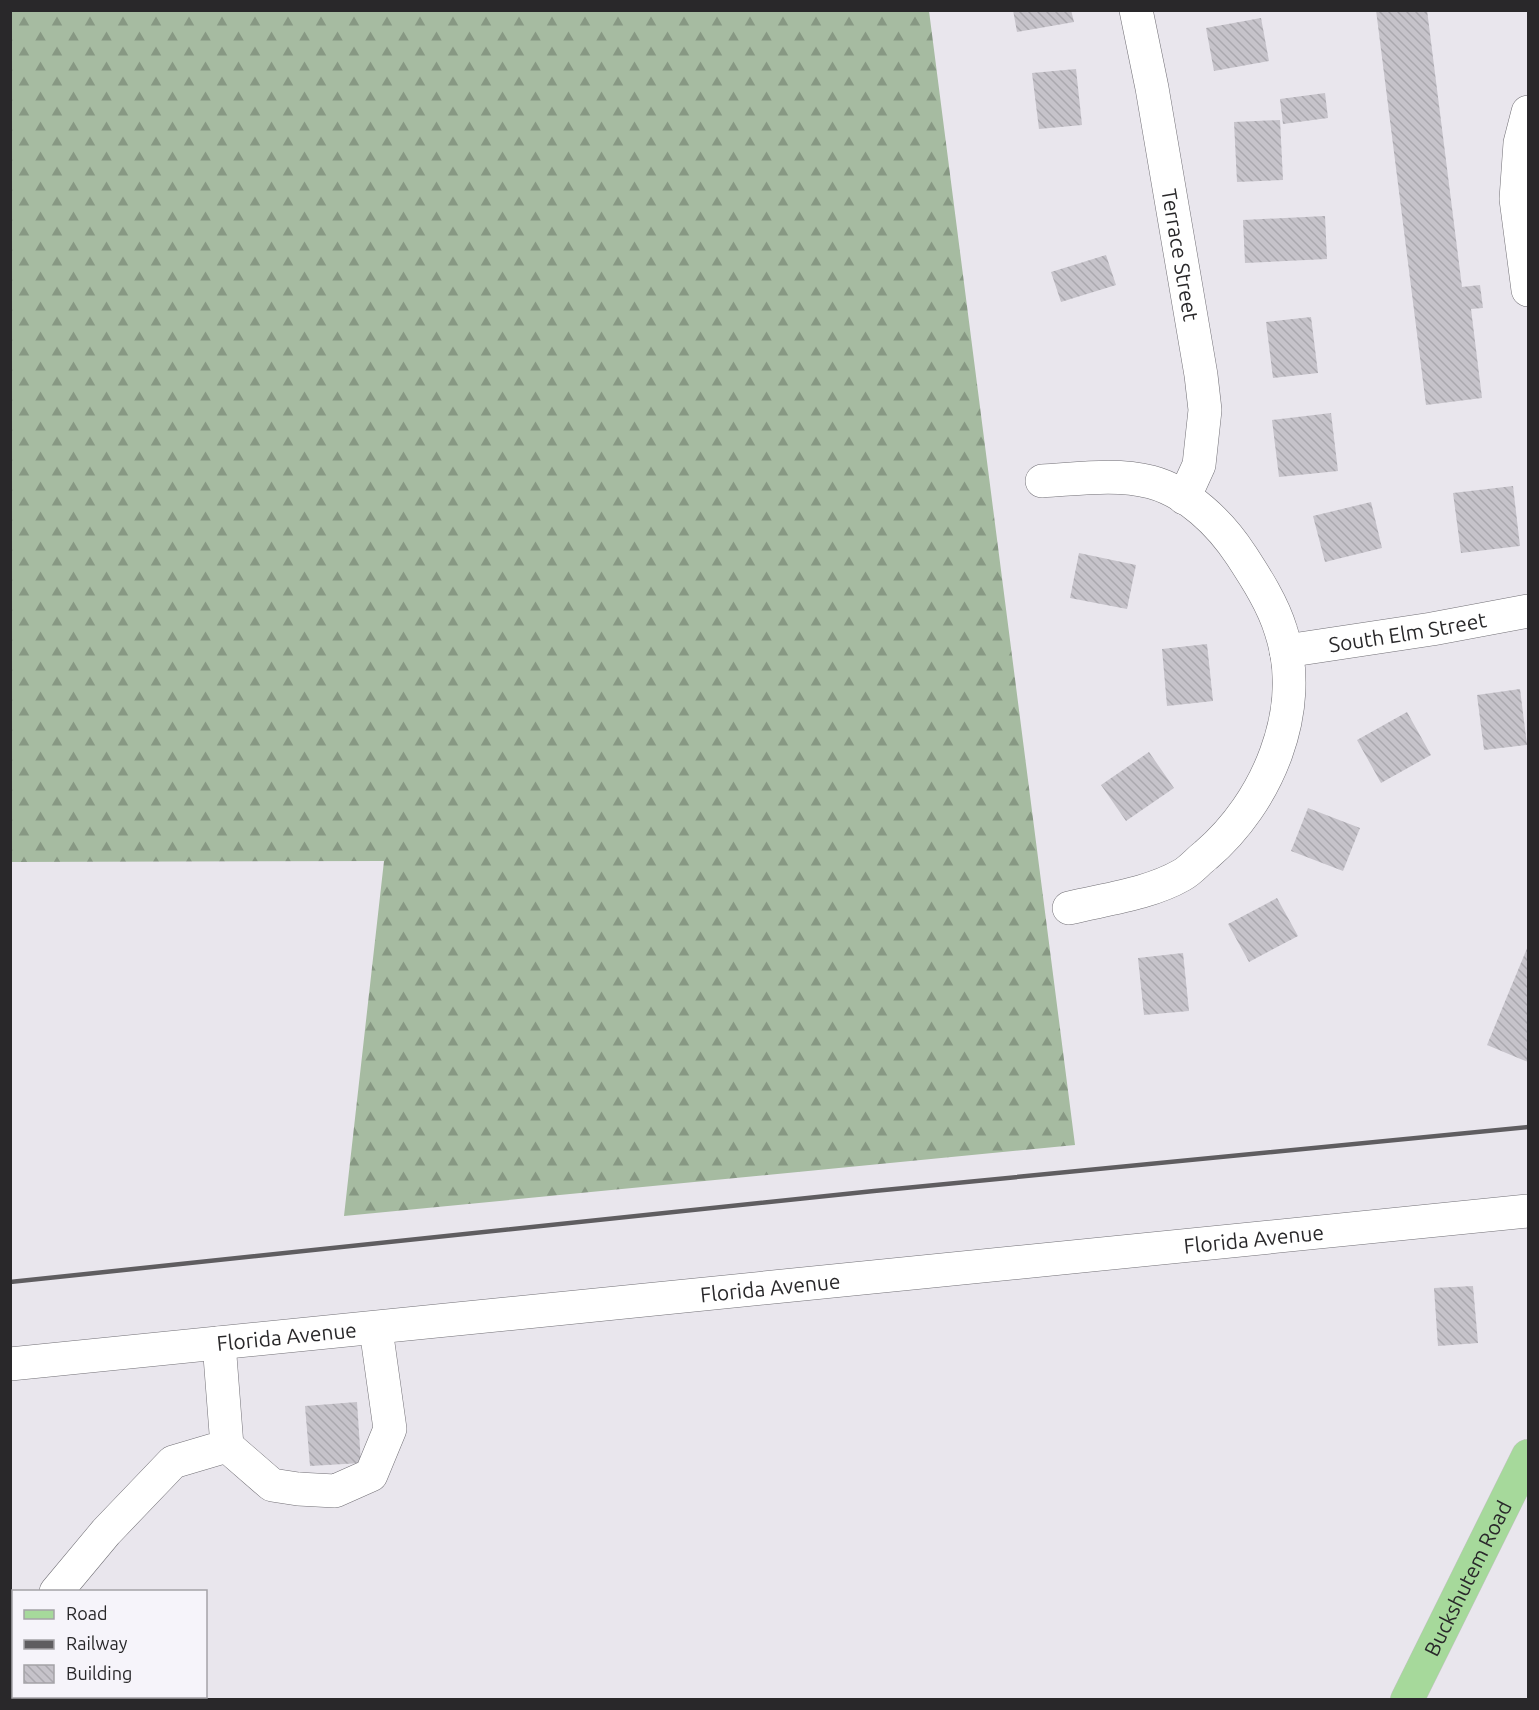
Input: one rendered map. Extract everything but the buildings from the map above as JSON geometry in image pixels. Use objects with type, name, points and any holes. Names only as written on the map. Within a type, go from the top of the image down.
[{"type":"main road","name":"Buckshutem Road","points":[[1407,1700],[1528,1456]]},
{"type":"street","name":"Terrace Street","points":[[1136,10],[1152,88],[1205,410],[1200,465],[1184,498]]},
{"type":"street","points":[[1528,112],[1520,143],[1516,199],[1528,290]]},
{"type":"street","points":[[1042,481],[1116,477],[1152,483],[1184,498],[1209,516],[1231,540],[1268,601],[1281,630],[1286,651],[1289,700],[1280,743],[1266,779],[1247,810],[1219,844],[1183,874],[1158,886],[1069,908]]},
{"type":"street","name":"South Elm Street","points":[[1286,651],[1432,629],[1528,610]]},
{"type":"street","name":"Florida Avenue","points":[[10,1364],[376,1329],[1528,1211]]},
{"type":"street","points":[[219,1343],[227,1446],[272,1485],[335,1491],[371,1475],[390,1429],[376,1329]]},
{"type":"street","points":[[58,1590],[106,1532],[173,1462],[227,1446]]},
{"type":"green space","points":[[10,11],[929,11],[1075,1145],[344,1216],[384,861],[11,862]]},
{"type":"railway","points":[[10,1282],[874,1191],[1528,1127]]}]
